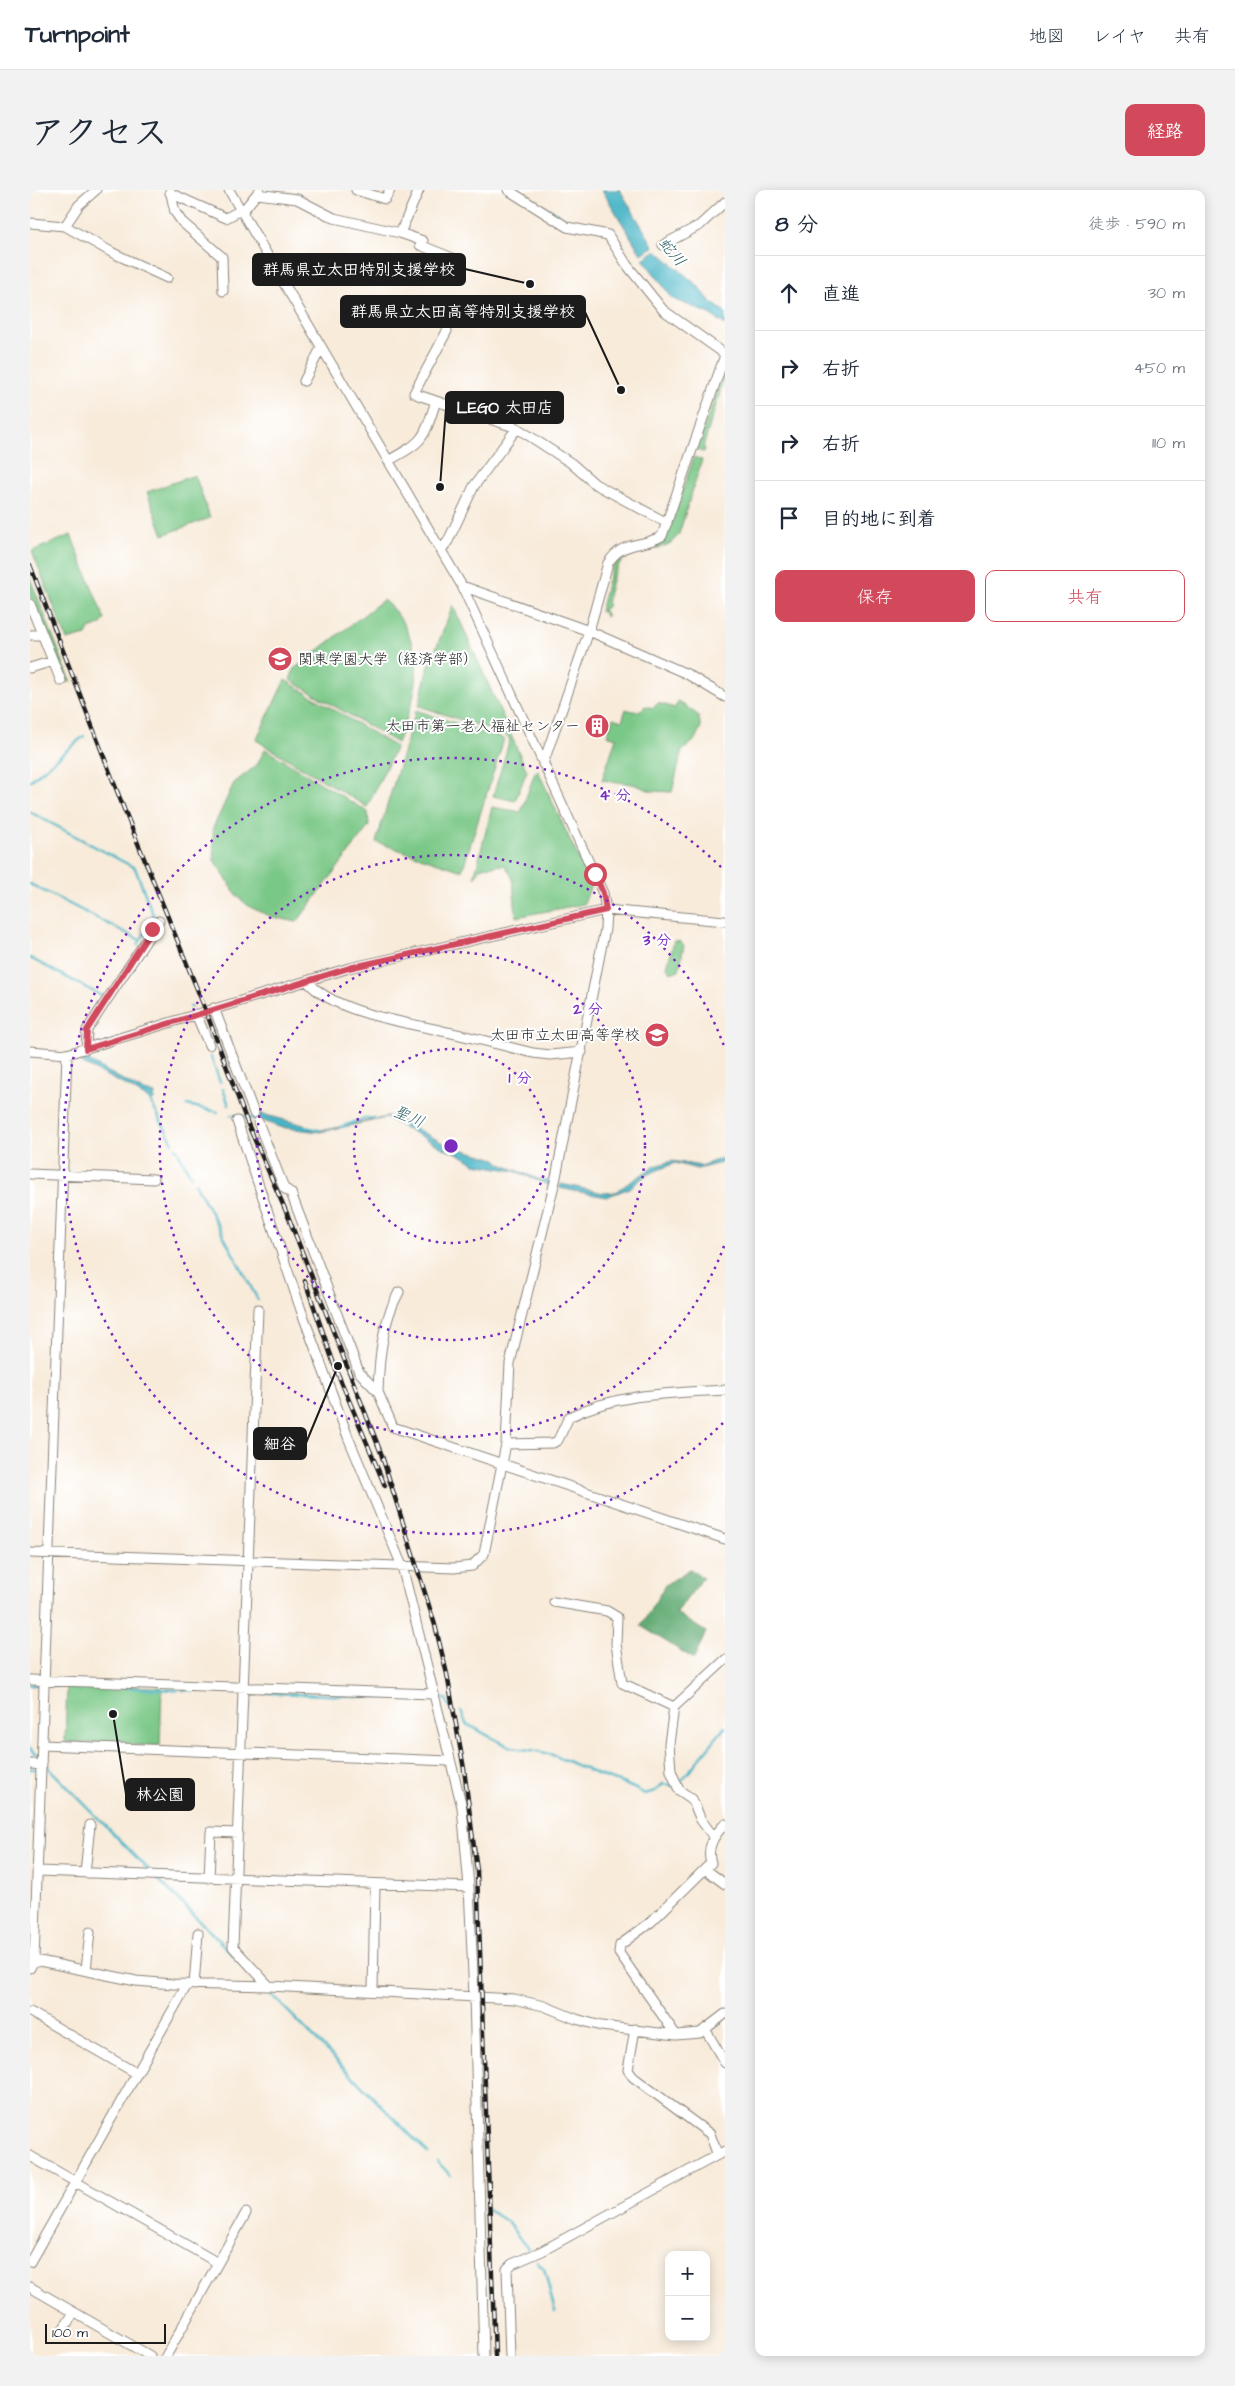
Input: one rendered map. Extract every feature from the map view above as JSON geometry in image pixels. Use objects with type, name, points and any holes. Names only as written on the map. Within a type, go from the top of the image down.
[{"type":"street","points":[[66,226],[78,205],[96,190]]},
{"type":"street","points":[[30,1553],[402,1566],[472,1566],[484,1554],[506,1444],[510,1363],[556,1177],[601,951],[606,910],[603,893],[462,586],[229,190]]},
{"type":"street","points":[[356,190],[385,199],[390,190]]},
{"type":"street","points":[[400,232],[419,190]]},
{"type":"street","points":[[508,190],[567,227],[608,235],[627,265],[663,310],[725,355],[667,523],[660,538],[627,546],[615,553],[608,563],[589,631],[543,764]]},
{"type":"street","points":[[170,192],[226,218],[241,211],[259,192],[298,199],[334,218],[400,232],[423,241],[420,245],[460,260]]},
{"type":"street","points":[[170,192],[175,212],[182,222],[222,257],[223,290]]},
{"type":"street","points":[[663,245],[700,225],[725,202]]},
{"type":"street","points":[[30,223],[66,226],[113,253],[167,278]]},
{"type":"street","points":[[447,331],[416,394],[517,428],[571,464],[595,484],[667,523]]},
{"type":"street","points":[[304,381],[321,348]]},
{"type":"street","points":[[388,461],[419,444],[426,432],[436,401]]},
{"type":"street","points":[[441,550],[448,540],[474,486],[517,428]]},
{"type":"street","points":[[462,586],[603,636],[687,674],[725,697]]},
{"type":"street","points":[[30,604],[61,681]]},
{"type":"street","points":[[30,635],[42,635]]},
{"type":"street","points":[[30,668],[53,662]]},
{"type":"street","points":[[30,1051],[67,1054],[214,1008],[394,956],[606,910],[725,921]]},
{"type":"street","points":[[86,1049],[87,1030],[152,929],[160,921]]},
{"type":"street","points":[[307,981],[318,991],[355,1010],[382,1018],[533,1054],[550,1055],[582,1052]]},
{"type":"street","points":[[214,1008],[284,1188],[292,1192],[359,1372],[378,1392],[393,1427],[725,1539]]},
{"type":"street","points":[[196,1014],[209,1045]]},
{"type":"street","points":[[67,1054],[38,1871],[32,1962],[86,1970],[136,1981],[514,1999],[544,2006],[576,2019],[601,2026],[676,2035],[700,2033],[725,2014]]},
{"type":"street","points":[[237,1121],[301,1310],[348,1437],[402,1566],[462,1807],[469,1887],[474,1996],[484,2356]]},
{"type":"street","points":[[30,1174],[154,1180]]},
{"type":"street","points":[[378,1392],[379,1358],[392,1304],[399,1292]]},
{"type":"street","points":[[258,1309],[233,1947],[269,1986]]},
{"type":"street","points":[[506,1444],[553,1443],[558,1440],[570,1417],[604,1402],[647,1396],[725,1390]]},
{"type":"street","points":[[554,1602],[607,1611],[616,1617],[616,1644],[622,1683],[674,1707]]},
{"type":"street","points":[[713,1836],[701,1820],[692,1799],[679,1790],[671,1772],[669,1744],[674,1707],[725,1660]]},
{"type":"street","points":[[30,1680],[433,1694]]},
{"type":"street","points":[[42,1745],[450,1761]]},
{"type":"street","points":[[30,1764],[42,1765]]},
{"type":"street","points":[[676,2035],[619,1953],[620,1945],[651,1922],[711,1863],[708,1855],[713,1836],[725,1824]]},
{"type":"street","points":[[85,1873],[90,1825]]},
{"type":"street","points":[[209,1878],[210,1832],[238,1833]]},
{"type":"street","points":[[705,1869],[725,1884]]},
{"type":"street","points":[[38,1871],[469,1887]]},
{"type":"street","points":[[373,1991],[375,1884]]},
{"type":"street","points":[[86,1970],[90,1932]]},
{"type":"street","points":[[30,2262],[136,2073],[190,1985],[198,1933]]},
{"type":"street","points":[[30,2012],[136,2073]]},
{"type":"street","points":[[510,2356],[507,2269],[512,2264],[542,2251],[721,2152],[710,2134],[633,2077],[628,2070],[635,2030]]},
{"type":"street","points":[[705,2030],[725,2063]]},
{"type":"street","points":[[30,2156],[218,2264]]},
{"type":"street","points":[[166,2356],[246,2214]]},
{"type":"street","points":[[30,2288],[150,2356]]},
{"type":"street","points":[[61,2332],[74,2313]]},
{"type":"green space","points":[[725,368],[725,376],[703,447],[705,448],[704,452],[696,450]]},
{"type":"green space","points":[[694,457],[702,460],[679,534],[662,547],[633,553],[624,559],[617,568],[611,584],[607,607],[603,609],[606,617],[602,611],[600,612],[608,580],[616,561],[633,550],[665,541]]},
{"type":"green space","points":[[195,475],[210,518],[163,535],[147,492]]},
{"type":"green space","points":[[71,535],[105,620],[100,625],[89,629],[86,635],[67,640],[32,551]]},
{"type":"green space","points":[[30,578],[71,682],[64,681],[30,595]]},
{"type":"green space","points":[[383,600],[395,611],[408,633],[416,662],[415,689],[412,702],[397,743],[290,680],[294,669]]},
{"type":"green space","points":[[453,605],[527,771],[515,801],[493,796],[510,739],[503,734],[419,706],[426,674]]},
{"type":"green space","points":[[285,680],[396,747],[367,807],[256,740]]},
{"type":"green space","points":[[678,701],[698,715],[701,727],[694,741],[682,751],[672,792],[651,791],[633,784],[602,780],[616,738],[607,735],[613,718],[622,721],[626,709],[637,711],[645,706],[653,708],[658,703],[675,708]]},
{"type":"green space","points":[[416,710],[504,739],[462,871],[376,842]]},
{"type":"green space","points":[[265,749],[368,812],[369,826],[297,922],[272,917],[250,907],[238,897],[214,860],[213,828],[234,783],[257,765]]},
{"type":"green space","points":[[538,771],[591,885],[584,904],[516,917],[513,879],[505,865],[482,867],[474,878],[492,807],[521,812],[535,772]]},
{"type":"green space","points":[[674,941],[681,942],[684,945],[679,970],[671,973],[667,967]]},
{"type":"green space","points":[[690,1569],[703,1578],[676,1613],[706,1632],[694,1659],[641,1626],[665,1585]]},
{"type":"green space","points":[[67,1684],[162,1687],[160,1746],[65,1742]]},
{"type":"water","points":[[602,190],[620,190],[654,247],[641,254]]},
{"type":"water","points":[[656,250],[698,286],[711,302],[725,312],[725,325],[708,313],[673,299],[643,259]]},
{"type":"water","points":[[78,1055],[141,1090],[155,1094],[154,1100],[150,1100],[75,1060]]},
{"type":"water","points":[[258,1113],[304,1125],[308,1129],[325,1130],[392,1116],[447,1145],[496,1159],[501,1164],[538,1179],[551,1181],[550,1186],[515,1171],[475,1164],[459,1154],[445,1149],[386,1118],[320,1132],[279,1127],[261,1120]]},
{"type":"water","points":[[725,1157],[725,1162],[697,1169],[675,1163],[646,1175],[630,1188],[606,1197],[559,1188],[561,1184],[604,1193],[615,1192],[655,1166],[672,1161],[701,1166]]},
{"type":"waterway","points":[[517,190],[573,224]]},
{"type":"waterway","points":[[30,781],[84,736]]},
{"type":"waterway","points":[[30,812],[135,868],[154,917]]},
{"type":"waterway","points":[[30,884],[140,940]]},
{"type":"waterway","points":[[138,945],[145,932]]},
{"type":"waterway","points":[[30,958],[104,997],[105,995]]},
{"type":"waterway","points":[[206,1047],[209,1051]]},
{"type":"waterway","points":[[211,1057],[220,1082]]},
{"type":"waterway","points":[[223,1089],[229,1105]]},
{"type":"waterway","points":[[148,1097],[173,1143]]},
{"type":"waterway","name":"聖川","points":[[187,1105],[218,1112]]},
{"type":"waterway","name":"聖川","points":[[231,1115],[257,1119]]},
{"type":"waterway","name":"聖川","points":[[341,1127],[363,1119],[374,1118]]},
{"type":"waterway","name":"聖川","points":[[305,1127],[319,1130]]},
{"type":"waterway","points":[[176,1148],[191,1176]]},
{"type":"waterway","points":[[195,1183],[258,1300]]},
{"type":"waterway","points":[[30,1685],[41,1685]]},
{"type":"waterway","points":[[48,1685],[122,1688]]},
{"type":"waterway","points":[[127,1688],[178,1690]]},
{"type":"waterway","points":[[183,1690],[199,1690]]},
{"type":"waterway","points":[[247,1692],[431,1699]]},
{"type":"waterway","points":[[439,1699],[446,1699],[451,1710]]},
{"type":"waterway","points":[[461,1711],[466,1724],[500,1742],[517,1748]]},
{"type":"waterway","points":[[679,1784],[725,1727]]},
{"type":"waterway","points":[[30,1749],[38,1757]]},
{"type":"waterway","points":[[520,1749],[533,1750],[555,1756],[630,1786],[645,1794],[655,1791],[663,1784],[676,1786]]},
{"type":"waterway","points":[[45,1764],[152,1873]]},
{"type":"waterway","points":[[30,1769],[38,1769]]},
{"type":"waterway","points":[[157,1878],[252,1974]]},
{"type":"waterway","points":[[266,1989],[428,2153]]},
{"type":"waterway","points":[[437,2161],[450,2175]]},
{"type":"waterway","points":[[487,2209],[507,2222],[528,2249]]},
{"type":"waterway","points":[[537,2261],[544,2269],[555,2311]]},
{"type":"railway","points":[[30,565],[124,809],[204,1006],[247,1122],[288,1216],[381,1453],[435,1625],[447,1674],[464,1769],[477,1871],[495,2356]]},
{"type":"railway","points":[[305,1281],[335,1367],[385,1486]]},
{"type":"place","name":"群馬県立太田特別支援学校","points":[[530,284]]},
{"type":"place","name":"群馬県立太田高等特別支援学校","points":[[621,390]]},
{"type":"place","name":"LEGO 太田店","points":[[440,487]]},
{"type":"place","name":"関東学園大学（経済学部）","points":[[280,659]]},
{"type":"place","name":"太田市第一老人福祉センター","points":[[597,726]]},
{"type":"place","name":"太田市立太田高等学校","points":[[657,1035]]},
{"type":"place","name":"細谷","points":[[338,1366]]},
{"type":"place","name":"林公園","points":[[113,1714]]},
{"type":"route","points":[[152,929],[87,1030],[85,1038],[86,1049],[214,1008],[349,968],[394,956],[606,910],[603,893],[595,874]]},
{"type":"water label","name":"蛇川","points":[[672,252]]}]
